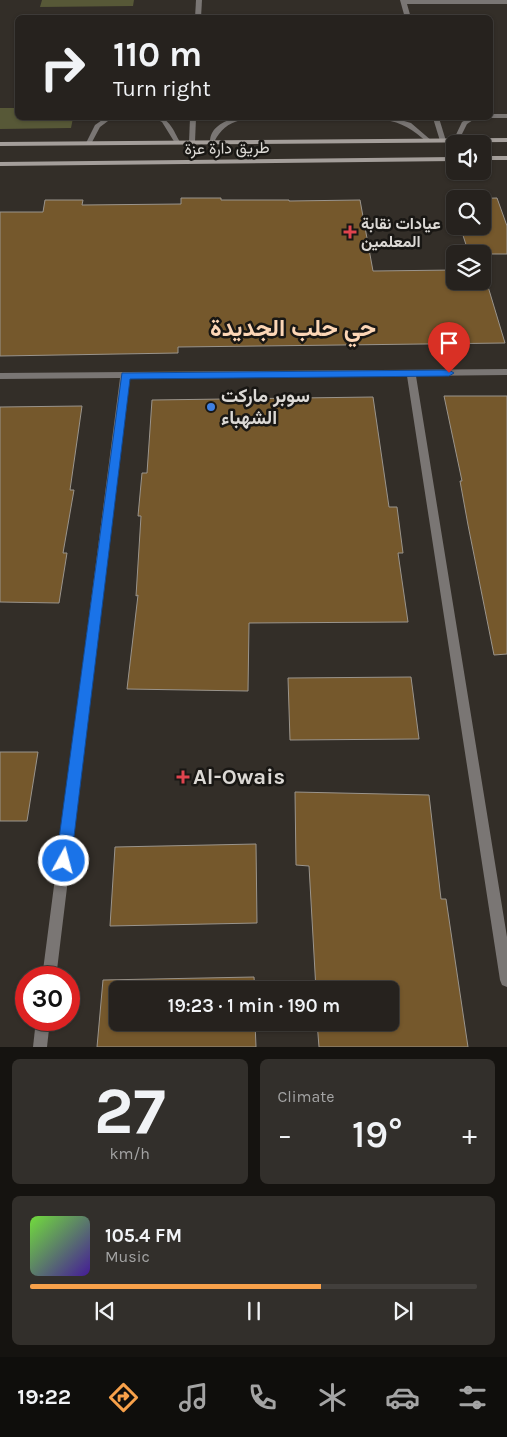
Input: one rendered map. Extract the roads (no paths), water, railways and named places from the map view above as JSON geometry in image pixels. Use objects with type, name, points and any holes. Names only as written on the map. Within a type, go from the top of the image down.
[{"type":"main road","points":[[491,140],[507,140]]},
{"type":"main road","points":[[0,144],[212,141],[443,141]]},
{"type":"main road","points":[[491,158],[507,158]]},
{"type":"main road","name":"طريق دارة عزة","points":[[0,164],[446,159]]},
{"type":"street","points":[[198,15],[199,0]]},
{"type":"street","points":[[407,15],[403,1],[507,2]]},
{"type":"street","points":[[493,116],[507,116]]},
{"type":"street","points":[[89,143],[99,123],[105,120]]},
{"type":"street","points":[[162,120],[177,142]]},
{"type":"street","points":[[192,142],[193,120]]},
{"type":"street","points":[[212,141],[215,130],[220,125],[235,120]]},
{"type":"street","points":[[395,120],[412,125],[429,141]]},
{"type":"street","points":[[437,120],[443,141]]},
{"type":"street","points":[[459,135],[464,123],[469,120]]},
{"type":"street","points":[[0,376],[507,372]]},
{"type":"street","points":[[411,374],[507,980]]},
{"type":"street","points":[[51,966],[125,375]]},
{"type":"street","points":[[40,1047],[42,1031]]},
{"type":"place","name":"عيادات نقابة المعلمين","points":[[350,232]]},
{"type":"place","name":"سوبر ماركت الشهباء","points":[[211,407]]},
{"type":"place","name":"Al-Owais","points":[[183,777]]},
{"type":"district","name":"حي حلب الجديدة","points":[[293,328]]}]
